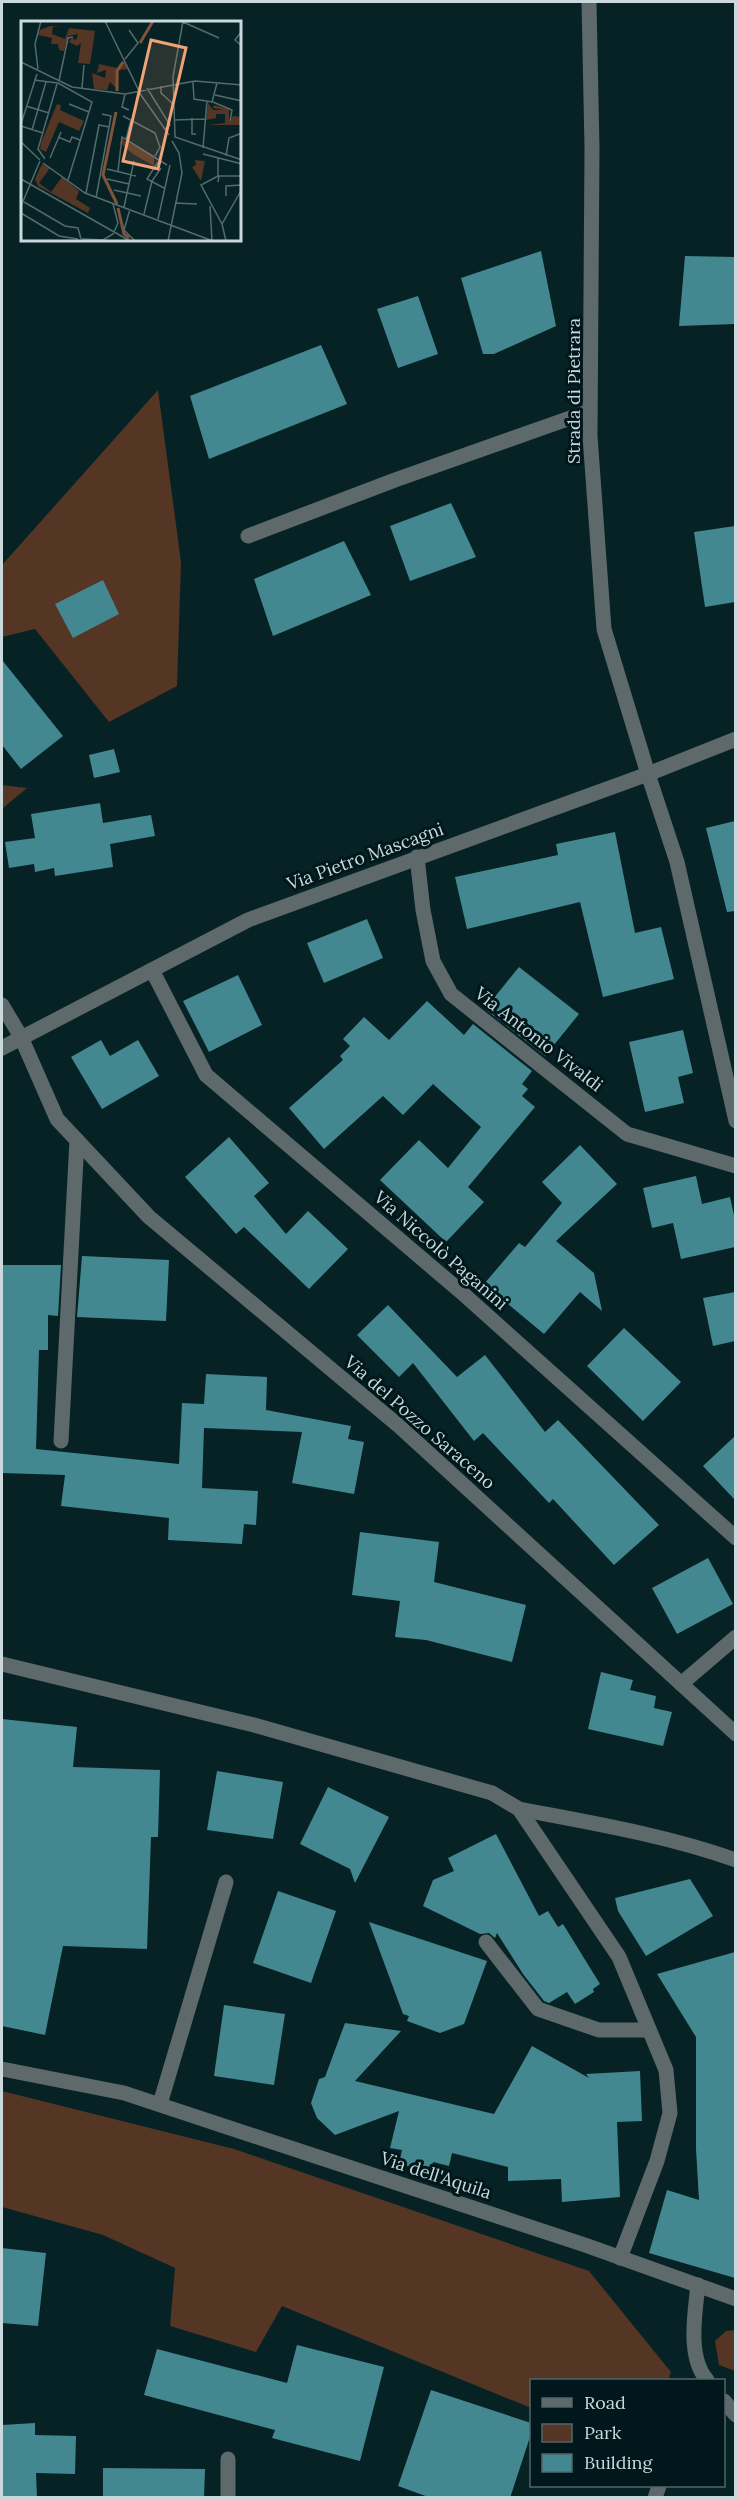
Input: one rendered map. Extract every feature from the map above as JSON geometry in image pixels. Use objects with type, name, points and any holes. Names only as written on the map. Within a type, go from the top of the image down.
[{"type":"street","name":"Strada di Pietrara","points":[[589,2],[592,148],[590,436],[604,629],[648,774]]},
{"type":"street","points":[[248,536],[395,480],[590,411]]},
{"type":"street","name":"Via Pietro Mascagni","points":[[2,1048],[248,920],[648,774],[735,739]]},
{"type":"street","points":[[648,774],[677,862],[734,1113]]},
{"type":"street","name":"Via Antonio Vivaldi","points":[[417,857],[423,910],[434,961],[451,994],[627,1134],[735,1166]]},
{"type":"street","name":"Via Niccolò Paganini","points":[[152,970],[206,1075],[460,1291],[735,1538]]},
{"type":"street","name":"Via del Pozzo Saraceno","points":[[2,1005],[21,1037],[57,1119],[150,1217],[399,1426],[735,1734]]},
{"type":"street","points":[[61,1441],[77,1140]]},
{"type":"street","points":[[681,1684],[735,1637]]},
{"type":"street","points":[[2,1664],[254,1725],[492,1793],[519,1809],[637,1832],[702,1848],[735,1860]]},
{"type":"street","points":[[519,1809],[619,1957],[666,2070],[670,2113],[657,2161],[620,2258]]},
{"type":"street","points":[[160,2104],[226,1882]]},
{"type":"street","points":[[486,1942],[538,2009],[599,2030],[649,2030]]},
{"type":"street","name":"Via dell'Aquila","points":[[2,2069],[124,2093],[160,2104],[585,2245],[735,2299]]},
{"type":"street","points":[[698,2285],[693,2327],[701,2378]]},
{"type":"street","points":[[725,2403],[735,2415]]},
{"type":"street","points":[[228,2459],[228,2498]]},
{"type":"green space","points":[[158,390],[181,562],[177,686],[109,722],[35,629],[2,637],[2,565]]},
{"type":"green space","points":[[2,785],[27,788],[2,809]]},
{"type":"green space","points":[[2,2091],[234,2149],[589,2271],[671,2372],[668,2379],[530,2379],[530,2408],[282,2306],[256,2352],[170,2326],[175,2268],[103,2235],[2,2207]]},
{"type":"green space","points":[[736,2330],[735,2371],[719,2365],[715,2341],[726,2331]]},
{"type":"building","points":[[541,251],[556,326],[494,354],[483,354],[461,278]]},
{"type":"building","points":[[685,256],[735,257],[735,324],[679,326]]},
{"type":"building","points":[[418,296],[438,354],[398,368],[377,309]]},
{"type":"building","points":[[321,345],[347,404],[209,459],[190,396]]},
{"type":"building","points":[[451,503],[476,557],[410,581],[390,526]]},
{"type":"building","points":[[735,526],[735,602],[705,607],[694,532]]},
{"type":"building","points":[[344,541],[371,595],[273,636],[254,579]]},
{"type":"building","points":[[103,580],[119,614],[73,638],[55,604]]},
{"type":"building","points":[[2,660],[63,736],[21,769],[2,745]]},
{"type":"building","points":[[114,749],[120,772],[94,778],[89,755]]},
{"type":"building","points":[[100,803],[103,823],[151,815],[155,836],[110,844],[113,867],[55,876],[54,868],[35,872],[34,864],[9,868],[5,842],[35,838],[31,814]]},
{"type":"building","points":[[735,821],[735,911],[727,912],[706,828]]},
{"type":"building","points":[[615,832],[635,933],[661,927],[674,979],[603,997],[580,902],[467,929],[455,877],[558,855],[556,844]]},
{"type":"building","points":[[367,919],[383,958],[324,983],[307,943]]},
{"type":"building","points":[[519,967],[579,1014],[545,1056],[485,1009]]},
{"type":"building","points":[[238,975],[262,1025],[209,1052],[183,1001]]},
{"type":"building","points":[[427,1001],[464,1035],[473,1024],[532,1071],[522,1084],[528,1089],[522,1096],[535,1107],[468,1187],[484,1202],[446,1242],[380,1180],[419,1140],[448,1168],[481,1127],[433,1084],[403,1115],[383,1096],[324,1149],[289,1108],[343,1060],[340,1056],[350,1046],[343,1039],[364,1017],[389,1040]]},
{"type":"building","points":[[683,1030],[693,1073],[678,1077],[684,1103],[645,1112],[629,1042]]},
{"type":"building","points":[[101,1040],[110,1056],[138,1040],[159,1076],[102,1109],[71,1057]]},
{"type":"building","points":[[229,1137],[269,1183],[254,1196],[286,1234],[308,1211],[348,1249],[309,1289],[244,1227],[236,1234],[185,1177]]},
{"type":"building","points":[[580,1145],[617,1184],[556,1241],[594,1273],[602,1311],[580,1292],[544,1334],[484,1284],[519,1243],[525,1247],[562,1203],[542,1182]]},
{"type":"building","points":[[696,1176],[702,1204],[730,1197],[735,1220],[735,1247],[681,1259],[673,1223],[652,1228],[643,1188]]},
{"type":"building","points":[[82,1256],[169,1260],[166,1321],[77,1317]]},
{"type":"building","points":[[2,1265],[61,1265],[58,1316],[48,1315],[48,1350],[39,1350],[36,1449],[179,1464],[182,1403],[204,1404],[206,1374],[267,1377],[266,1410],[351,1426],[348,1439],[364,1442],[354,1494],[292,1483],[302,1432],[204,1428],[202,1488],[258,1491],[256,1525],[244,1524],[242,1544],[168,1540],[169,1518],[61,1506],[65,1475],[2,1473]]},
{"type":"building","points":[[735,1292],[735,1341],[713,1346],[703,1298]]},
{"type":"building","points":[[388,1305],[457,1377],[485,1355],[545,1432],[558,1420],[659,1525],[614,1565],[553,1499],[549,1503],[483,1433],[474,1441],[413,1363],[399,1377],[357,1335]]},
{"type":"building","points":[[624,1328],[681,1382],[643,1421],[587,1366]]},
{"type":"building","points":[[735,1436],[735,1500],[703,1466]]},
{"type":"building","points":[[360,1532],[439,1542],[434,1582],[526,1605],[512,1662],[426,1640],[395,1637],[400,1601],[352,1595]]},
{"type":"building","points":[[708,1558],[733,1604],[677,1634],[652,1588]]},
{"type":"building","points":[[601,1672],[633,1680],[630,1690],[656,1696],[654,1708],[672,1712],[663,1746],[588,1729]]},
{"type":"building","points":[[2,1719],[77,1727],[73,1767],[160,1770],[158,1837],[151,1837],[147,1949],[63,1946],[45,2035],[2,2026]]},
{"type":"building","points":[[217,1771],[283,1782],[273,1839],[207,1830]]},
{"type":"building","points":[[328,1787],[389,1817],[355,1883],[350,1869],[300,1844]]},
{"type":"building","points":[[496,1834],[539,1916],[548,1911],[558,1927],[563,1924],[600,1984],[593,1989],[594,1992],[575,2004],[567,1992],[549,2003],[544,2001],[523,1974],[497,1933],[495,1938],[489,1933],[480,1934],[423,1906],[433,1880],[454,1871],[448,1858]]},
{"type":"building","points":[[690,1879],[713,1916],[646,1956],[618,1911],[615,1898]]},
{"type":"building","points":[[278,1891],[336,1911],[311,1983],[253,1963]]},
{"type":"building","points":[[369,1922],[487,1961],[464,2024],[440,2033],[407,2021],[409,2016],[403,2014]]},
{"type":"building","points":[[735,1952],[735,2278],[649,2253],[667,2190],[699,2200],[696,2149],[696,2037],[657,1974]]},
{"type":"building","points":[[224,2005],[285,2014],[274,2085],[214,2076]]},
{"type":"building","points":[[345,2023],[401,2031],[355,2081],[494,2114],[532,2046],[589,2078],[586,2074],[640,2071],[642,2121],[617,2122],[620,2197],[562,2202],[561,2179],[508,2181],[508,2167],[452,2153],[449,2166],[433,2162],[431,2172],[399,2164],[402,2150],[390,2148],[399,2111],[335,2135],[317,2118],[311,2103],[319,2079],[325,2077]]},
{"type":"building","points":[[2,2248],[46,2253],[38,2326],[2,2323]]},
{"type":"building","points":[[297,2345],[384,2367],[360,2461],[272,2438],[275,2430],[144,2395],[157,2349],[287,2383]]},
{"type":"building","points":[[431,2390],[530,2423],[530,2437],[510,2498],[431,2498],[398,2486]]},
{"type":"building","points":[[35,2423],[35,2435],[76,2436],[75,2474],[36,2473],[37,2498],[2,2498],[2,2425]]},
{"type":"building","points":[[103,2468],[205,2469],[204,2498],[103,2498]]}]
